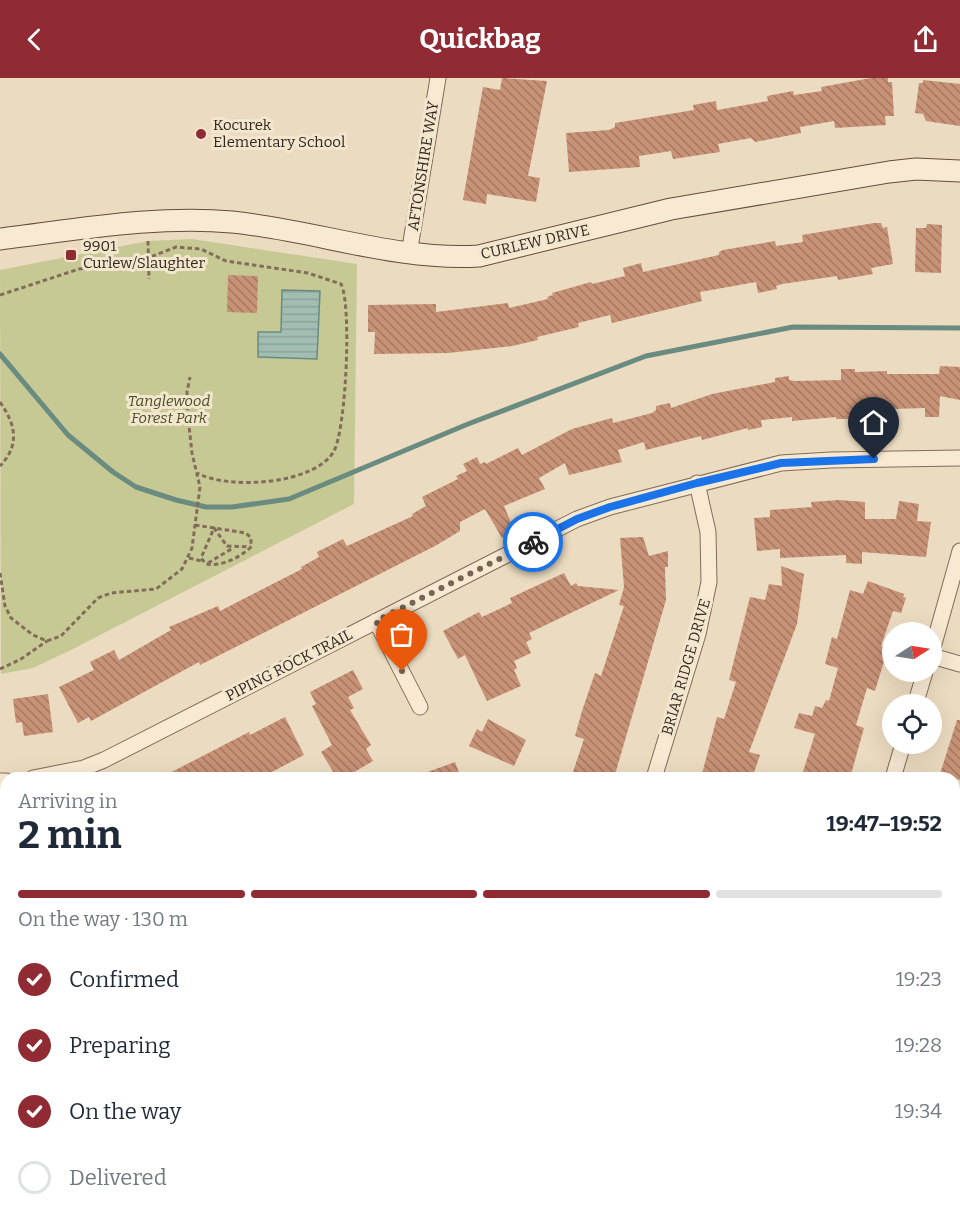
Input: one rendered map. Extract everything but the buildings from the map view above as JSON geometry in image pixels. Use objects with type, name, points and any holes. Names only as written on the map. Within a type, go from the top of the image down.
[{"type":"street","name":"AFTONSHIRE WAY","points":[[409,254],[438,78]]},
{"type":"street","name":"CURLEW DRIVE","points":[[0,239],[162,220],[194,220],[262,226],[409,254],[479,256],[671,208],[889,172],[916,169],[960,171]]},
{"type":"street","name":"PIPING ROCK TRAIL","points":[[64,772],[84,768],[104,760],[577,519],[610,507],[781,463],[806,460],[960,458]]},
{"type":"street","name":"BRIAR RIDGE DRIVE","points":[[656,772],[698,634],[710,582],[711,559],[708,531],[697,483]]},
{"type":"street","points":[[941,622],[960,551]]},
{"type":"street","points":[[376,621],[420,707]]},
{"type":"street","points":[[942,658],[960,664]]},
{"type":"street","points":[[894,772],[900,754]]},
{"type":"path","points":[[148,241],[149,279]]},
{"type":"path","points":[[0,295],[79,269],[127,265],[176,247],[201,249],[226,261],[333,279],[341,284],[346,295],[342,416],[337,443],[330,456],[309,470],[268,482],[229,483],[197,473]]},
{"type":"path","points":[[0,669],[21,659],[47,641],[61,636],[98,598],[111,593],[156,589],[175,576],[189,558],[200,491],[192,453],[188,417],[187,392],[190,377]]},
{"type":"path","points":[[0,402],[12,421],[15,437],[12,452],[0,466]]},
{"type":"path","points":[[195,525],[246,533],[251,538],[251,547]]},
{"type":"path","points":[[214,528],[227,546],[251,547]]},
{"type":"path","points":[[205,563],[203,551],[214,528]]},
{"type":"path","points":[[205,563],[235,547]]},
{"type":"path","points":[[189,558],[205,563],[219,563],[240,556],[251,547]]},
{"type":"path","points":[[0,573],[5,606],[11,618],[33,635],[47,641]]},
{"type":"path","points":[[0,803],[0,824]]},
{"type":"green space","name":"Tanglewood Forest Park","points":[[192,239],[357,264],[354,504],[73,649],[33,668],[1,674],[0,270],[148,241]]},
{"type":"shaded area","points":[[282,290],[320,291],[317,359],[258,357],[258,332],[281,332]]},
{"type":"waterway","points":[[0,354],[68,435],[113,472],[136,487],[176,500],[206,507],[232,507],[289,499],[468,424],[646,356],[793,327],[960,328]]},
{"type":"way so far","points":[[402,671],[376,621],[533,542]]},
{"type":"place","name":"Kocurek Elementary School","points":[[201,134]]},
{"type":"place","name":"9901 Curlew/Slaughter","points":[[71,255]]},
{"type":"route","points":[[533,542],[577,519],[610,507],[697,483],[781,463],[806,460],[874,459]]}]
